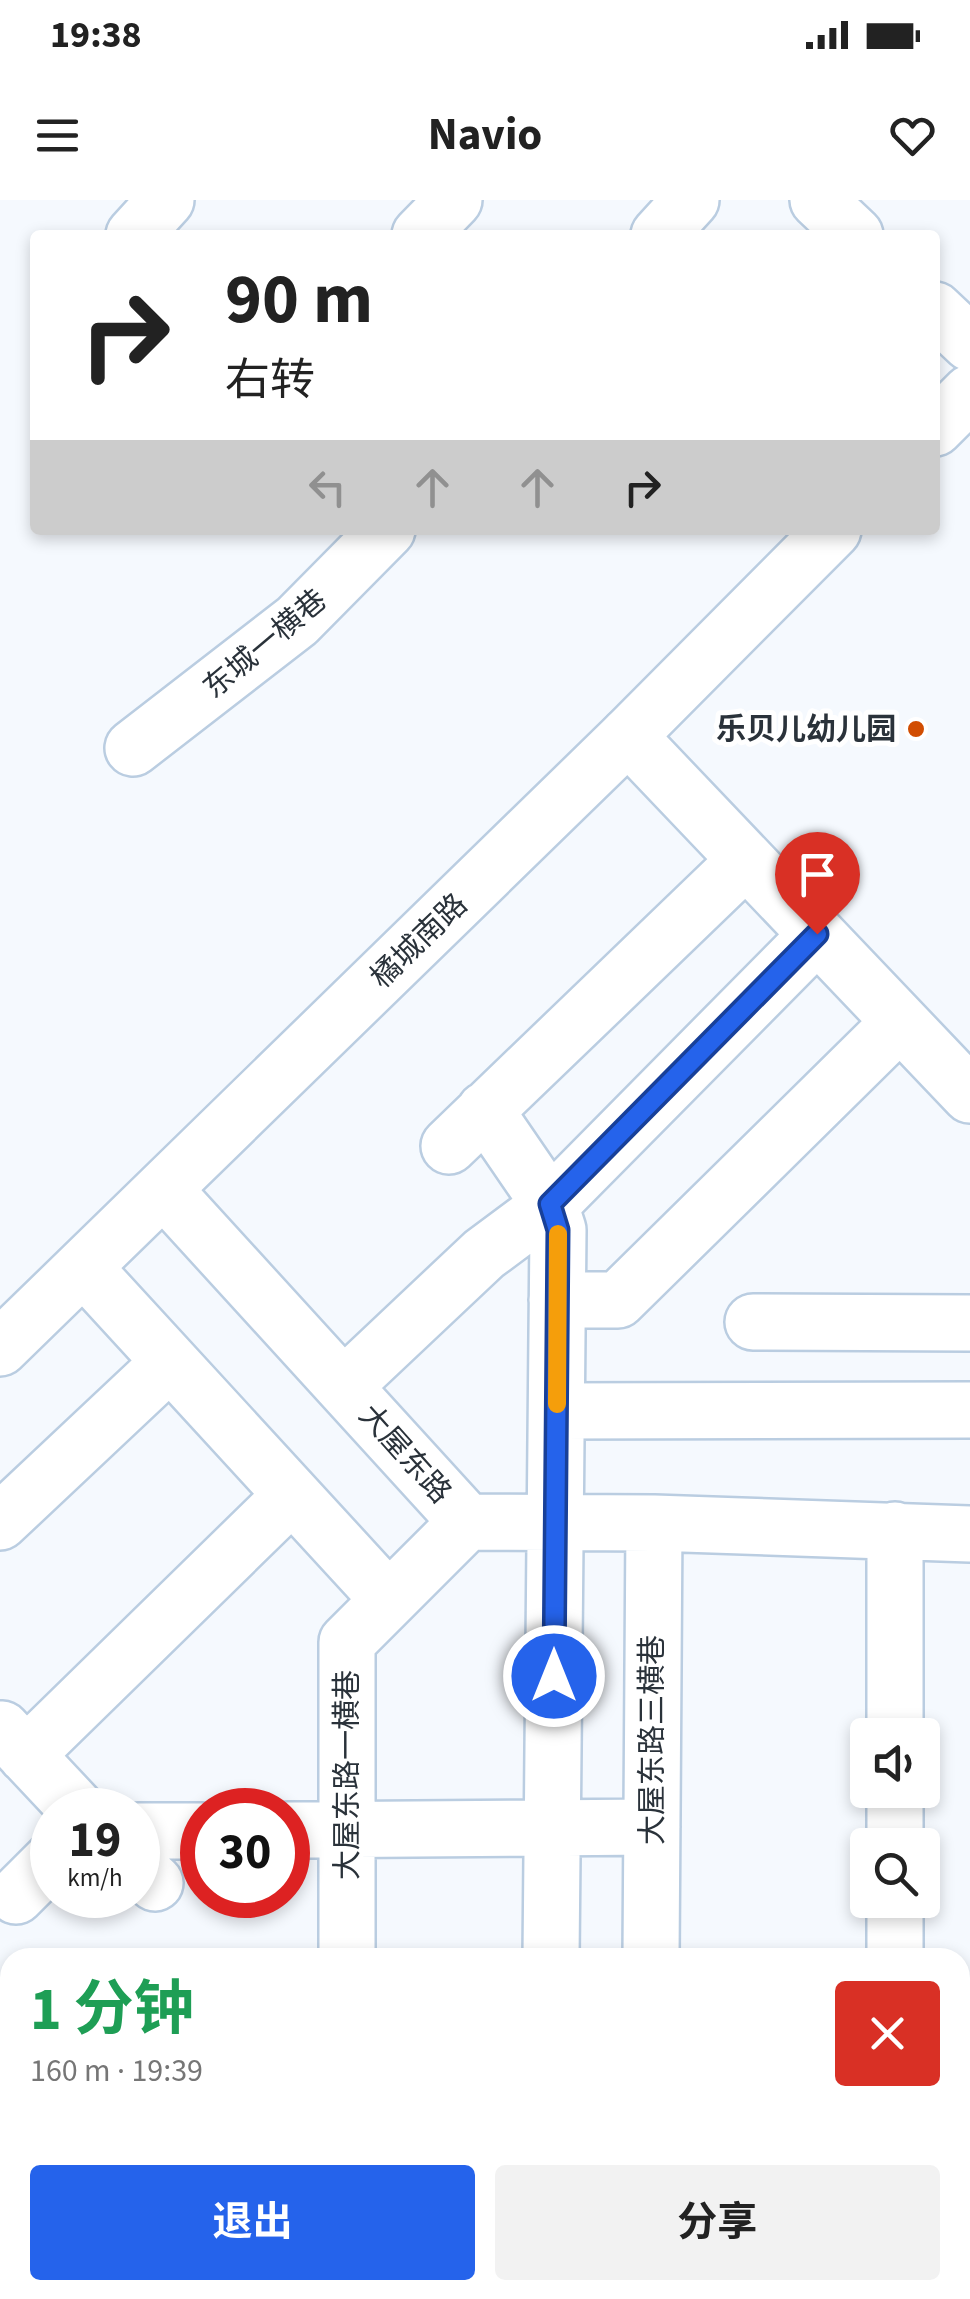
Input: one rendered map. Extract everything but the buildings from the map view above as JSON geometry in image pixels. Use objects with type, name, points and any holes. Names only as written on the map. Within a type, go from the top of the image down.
[{"type":"street","points":[[139,230],[166,200]]},
{"type":"street","points":[[425,230],[454,200]]},
{"type":"street","points":[[664,230],[691,200]]},
{"type":"street","points":[[818,200],[850,230]]},
{"type":"street","points":[[940,315],[970,343]]},
{"type":"street","points":[[940,423],[970,393]]},
{"type":"street","name":"橘城南路","points":[[0,1348],[165,1191],[828,535]]},
{"type":"street","name":"东城一横巷","points":[[134,748],[298,621],[358,541]]},
{"type":"street","points":[[628,736],[970,1096]]},
{"type":"street","points":[[551,1948],[558,1230],[550,1204],[467,1128],[746,860]]},
{"type":"street","points":[[344,1386],[484,1254],[550,1204],[817,934]]},
{"type":"street","points":[[557,1300],[618,1300],[900,1022]]},
{"type":"street","name":"大屋东路","points":[[165,1191],[466,1522],[654,1523],[970,1534]]},
{"type":"street","points":[[84,1268],[388,1599]]},
{"type":"street","points":[[753,1322],[970,1323]]},
{"type":"street","points":[[0,1522],[169,1362]]},
{"type":"street","points":[[557,1411],[970,1410]]},
{"type":"street","points":[[57,1788],[13,1741],[291,1496]]},
{"type":"street","name":"大屋东路一横巷","points":[[347,1948],[347,1642],[466,1522]]},
{"type":"street","name":"大屋东路三横巷","points":[[651,1948],[654,1523]]},
{"type":"street","points":[[895,1530],[895,1718]]},
{"type":"street","points":[[310,1830],[652,1828]]},
{"type":"street","points":[[895,1918],[895,1948]]},
{"type":"slow traffic","points":[[557,1404],[558,1234]]},
{"type":"place","name":"乐贝儿幼儿园","points":[[916,729]]},
{"type":"route","points":[[554,1676],[558,1230],[550,1204],[817,934]]}]
